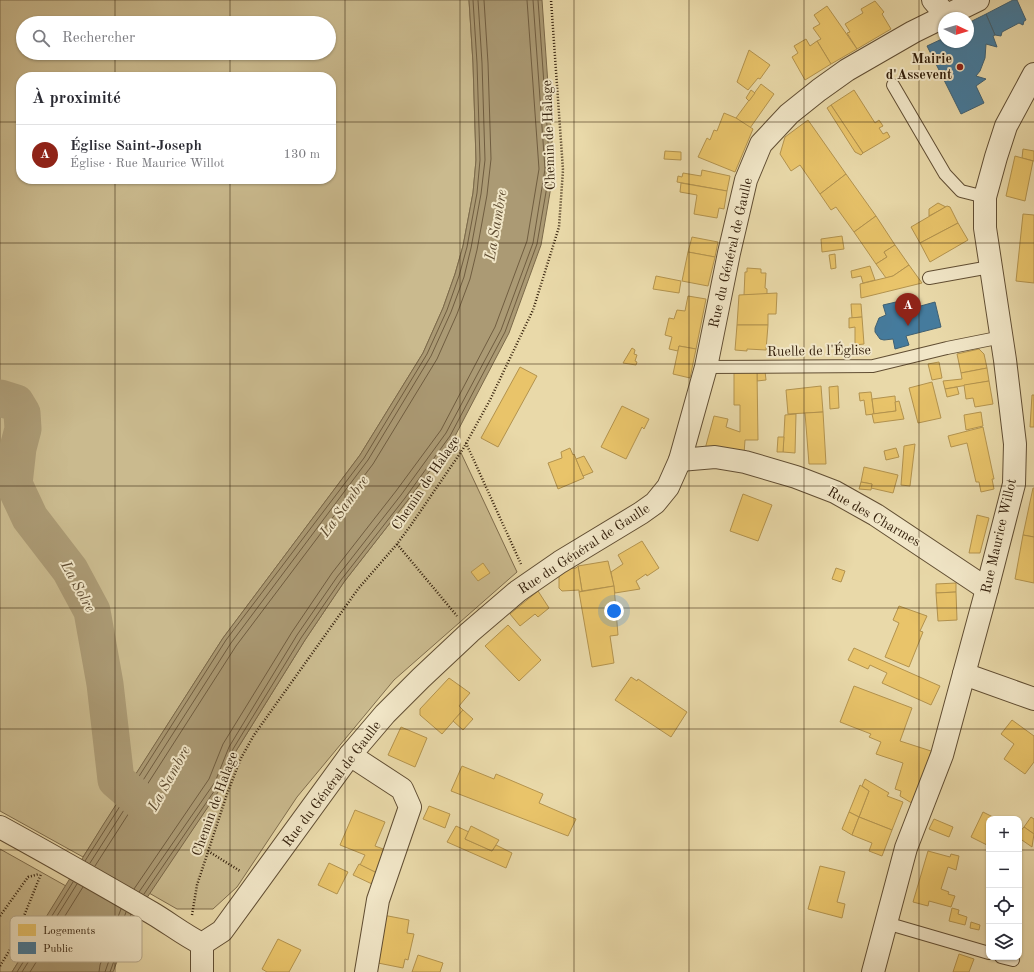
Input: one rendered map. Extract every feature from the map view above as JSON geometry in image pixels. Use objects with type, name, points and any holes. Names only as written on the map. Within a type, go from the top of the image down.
[{"type":"street","name":"Rue du Général de Gaulle","points":[[193,940],[222,931],[350,755],[385,714],[470,632],[530,582],[655,503],[668,487],[680,460],[706,367],[728,253],[746,180],[761,144],[789,114],[819,90],[848,70],[913,32],[939,7],[978,0]]},
{"type":"street","name":"Rue Maurice Willot","points":[[873,972],[906,848],[942,755],[1014,484],[1015,444],[1002,337],[984,228],[985,197],[1006,126],[1034,74]]},
{"type":"street","name":"Rue des Charmes","points":[[680,460],[715,457],[745,462],[796,477],[836,492],[876,515],[987,589]]},
{"type":"street","points":[[964,674],[1034,699]]},
{"type":"street","points":[[350,755],[402,790],[410,807],[378,900],[366,972]]},
{"type":"street","points":[[0,827],[155,914],[193,940],[202,972]]},
{"type":"lane","points":[[893,85],[945,174],[961,191],[985,197]]},
{"type":"lane","points":[[929,278],[990,267]]},
{"type":"lane","name":"Ruelle de l'Église","points":[[706,367],[873,366],[947,348],[1002,337]]},
{"type":"lane","points":[[886,924],[986,953]]},
{"type":"path","name":"Chemin de Halage","points":[[193,940],[192,919],[197,885],[238,765],[254,735],[358,589],[397,544],[416,519],[466,443],[490,400],[533,310],[559,227],[563,170],[551,0]]},
{"type":"path","points":[[466,443],[530,582]]},
{"type":"path","points":[[397,544],[470,632]]},
{"type":"path","points":[[208,851],[257,882]]},
{"type":"path","points":[[0,916],[28,877],[42,873],[24,916]]},
{"type":"path","points":[[0,966],[10,950]]},
{"type":"shaded area","points":[[0,0],[469,0],[473,63],[476,160],[473,193],[463,246],[455,274],[443,308],[423,353],[360,455],[223,638],[83,857],[0,811]]},
{"type":"shaded area","points":[[454,438],[517,572],[394,680],[297,797],[237,887],[213,909],[177,909],[149,893],[222,786],[236,751],[305,640],[344,582]]},
{"type":"shaded area","points":[[0,849],[66,886],[47,916],[10,916],[10,962],[18,962],[12,972],[0,972]]},
{"type":"water","name":"La Sambre","points":[[469,0],[542,0],[554,169],[541,245],[509,333],[454,438],[344,582],[305,640],[236,751],[222,786],[135,916],[47,916],[223,638],[360,455],[423,353],[443,308],[455,274],[463,246],[473,193],[476,160],[473,63]]},
{"type":"water","points":[[18,962],[117,962],[113,972],[12,972]]},
{"type":"building: Logements","points":[[875,1],[884,12],[882,14],[891,29],[857,49],[847,33],[850,32],[845,24],[863,13],[861,9]]},
{"type":"building: Logements","points":[[827,6],[857,49],[831,64],[817,41],[821,39],[813,28],[820,24],[814,15]]},
{"type":"building: Logements","points":[[806,39],[810,46],[817,41],[831,64],[805,80],[792,57],[798,53],[794,46]]},
{"type":"building: Logements","points":[[749,50],[770,65],[760,79],[758,78],[748,90],[737,82]]},
{"type":"building: Logements","points":[[761,84],[774,94],[750,128],[736,118]]},
{"type":"building: Logements","points":[[751,90],[755,93],[749,101],[746,98]]},
{"type":"building: Logements","points":[[854,90],[875,123],[879,120],[883,126],[879,128],[883,134],[887,132],[890,137],[863,153],[831,105]]},
{"type":"building: Logements","points":[[831,105],[863,153],[861,155],[855,152],[827,108]]},
{"type":"building: Logements","points":[[724,113],[736,118],[753,129],[735,172],[698,157],[707,138],[710,140],[714,130],[717,131]]},
{"type":"building: Logements","points":[[808,120],[846,174],[820,194],[800,165],[791,171],[780,154],[785,137]]},
{"type":"building: Logements","points":[[1023,149],[1034,151],[1034,161],[1022,158]]},
{"type":"building: Logements","points":[[665,151],[681,152],[681,160],[664,159]]},
{"type":"building: Logements","points":[[1015,156],[1033,161],[1025,201],[1006,196]]},
{"type":"building: Logements","points":[[702,170],[730,176],[727,191],[677,182],[678,176],[682,177],[683,173],[701,176]]},
{"type":"building: Logements","points":[[846,174],[876,216],[854,232],[836,207],[831,210],[820,194]]},
{"type":"building: Logements","points":[[681,183],[727,191],[724,209],[719,208],[717,218],[694,214],[697,195],[680,192]]},
{"type":"building: Logements","points":[[938,203],[946,207],[929,216],[929,209]]},
{"type":"building: Logements","points":[[947,206],[950,207],[958,223],[920,243],[911,227]]},
{"type":"building: Logements","points":[[1023,214],[1034,215],[1034,283],[1016,281]]},
{"type":"building: Logements","points":[[876,216],[895,245],[884,252],[887,257],[876,264],[854,232]]},
{"type":"building: Logements","points":[[958,223],[968,240],[930,262],[920,243]]},
{"type":"building: Logements","points":[[842,236],[844,249],[822,252],[821,239]]},
{"type":"building: Logements","points":[[692,237],[718,242],[715,257],[688,252]]},
{"type":"building: Logements","points":[[895,245],[909,265],[893,276],[886,278],[876,264],[887,257],[884,252]]},
{"type":"building: Logements","points":[[688,252],[715,257],[708,286],[682,281]]},
{"type":"building: Logements","points":[[835,254],[836,268],[831,269],[829,255]]},
{"type":"building: Logements","points":[[909,265],[922,283],[861,298],[860,284],[893,276]]},
{"type":"building: Logements","points":[[870,266],[875,280],[863,283],[861,276],[852,278],[851,271]]},
{"type":"building: Logements","points":[[747,268],[761,269],[761,273],[766,273],[765,288],[767,289],[767,295],[744,295],[745,272],[747,272]]},
{"type":"building: Logements","points":[[656,276],[681,281],[679,293],[653,289]]},
{"type":"building: Logements","points":[[777,293],[776,314],[768,314],[768,325],[737,325],[739,295]]},
{"type":"building: Logements","points":[[688,296],[706,299],[696,349],[679,346],[678,351],[669,349],[672,337],[665,335],[669,318],[674,319],[677,310],[685,311]]},
{"type":"building: Logements","points":[[851,304],[861,304],[862,317],[852,318]]},
{"type":"building: Logements","points":[[862,317],[864,344],[855,345],[855,327],[849,328],[849,318]]},
{"type":"building: Logements","points":[[737,325],[768,325],[766,350],[735,350]]},
{"type":"building: Logements","points":[[679,346],[696,349],[690,378],[673,374]]},
{"type":"building: Logements","points":[[632,348],[635,350],[634,354],[637,355],[635,361],[637,362],[636,365],[623,363]]},
{"type":"building: Logements","points":[[979,349],[984,354],[987,368],[961,373],[957,354]]},
{"type":"building: Logements","points":[[939,362],[942,378],[932,380],[928,364]]},
{"type":"building: Logements","points":[[520,367],[537,376],[498,447],[481,438]]},
{"type":"building: Logements","points":[[987,368],[989,381],[945,389],[943,381],[962,379],[961,373]]},
{"type":"building: Logements","points":[[765,371],[766,380],[757,381],[757,372]]},
{"type":"building: Logements","points":[[757,372],[758,440],[745,440],[744,454],[705,449],[714,416],[728,419],[726,427],[740,432],[740,405],[734,405],[734,373]]},
{"type":"building: Logements","points":[[989,381],[993,404],[975,407],[973,398],[966,399],[964,385]]},
{"type":"building: Logements","points":[[932,382],[941,418],[918,423],[909,388]]},
{"type":"building: Logements","points":[[821,386],[823,412],[788,414],[786,390]]},
{"type":"building: Logements","points":[[838,386],[839,408],[830,409],[829,387]]},
{"type":"building: Logements","points":[[957,387],[959,394],[947,397],[945,389]]},
{"type":"building: Logements","points":[[871,392],[874,414],[866,415],[864,400],[860,401],[859,393]]},
{"type":"building: Logements","points":[[1032,395],[1034,395],[1034,427],[1030,427]]},
{"type":"building: Logements","points":[[895,396],[896,411],[874,414],[872,399]]},
{"type":"building: Logements","points":[[899,401],[904,419],[874,423],[872,414],[896,411],[895,402]]},
{"type":"building: Logements","points":[[622,406],[649,419],[644,429],[642,427],[626,459],[601,447]]},
{"type":"building: Logements","points":[[823,412],[826,464],[809,464],[805,413]]},
{"type":"building: Logements","points":[[981,412],[983,426],[966,430],[964,415]]},
{"type":"building: Logements","points":[[796,414],[795,453],[783,452],[785,415]]},
{"type":"building: Logements","points":[[983,427],[994,479],[992,479],[994,489],[981,492],[979,482],[976,482],[967,443],[951,447],[948,436]]},
{"type":"building: Logements","points":[[778,437],[784,437],[783,452],[777,452]]},
{"type":"building: Logements","points":[[915,444],[910,486],[901,485],[904,446]]},
{"type":"building: Logements","points":[[570,448],[584,478],[558,489],[548,463],[562,458],[561,452]]},
{"type":"building: Logements","points":[[896,448],[899,457],[886,460],[884,451]]},
{"type":"building: Logements","points":[[584,456],[593,472],[583,476],[576,459]]},
{"type":"building: Logements","points":[[864,467],[898,475],[893,493],[871,488],[872,484],[861,482]]},
{"type":"building: Logements","points":[[861,482],[872,484],[871,490],[859,489]]},
{"type":"building: Logements","points":[[1034,488],[1034,537],[1023,535]]},
{"type":"building: Logements","points":[[743,494],[772,505],[758,541],[730,531]]},
{"type":"building: Logements","points":[[977,515],[989,518],[980,553],[969,553]]},
{"type":"building: Logements","points":[[1023,535],[1034,537],[1034,583],[1015,579]]},
{"type":"building: Logements","points":[[642,541],[659,568],[636,581],[640,589],[615,593],[611,572],[623,564],[618,555]]},
{"type":"building: Logements","points":[[608,561],[614,586],[582,591],[578,566]]},
{"type":"building: Logements","points":[[483,563],[490,573],[478,581],[471,572]]},
{"type":"building: Logements","points":[[578,566],[582,591],[562,591],[559,588],[559,574],[566,569],[576,568]]},
{"type":"building: Logements","points":[[836,568],[845,571],[841,582],[832,579]]},
{"type":"building: Logements","points":[[956,583],[956,592],[936,593],[936,584]]},
{"type":"building: Logements","points":[[614,586],[618,635],[610,636],[614,663],[592,667],[579,592]]},
{"type":"building: Logements","points":[[538,591],[549,608],[538,617],[535,614],[520,626],[510,614]]},
{"type":"building: Logements","points":[[956,592],[957,620],[938,621],[936,593]]},
{"type":"building: Logements","points":[[899,606],[927,616],[920,631],[923,632],[909,667],[885,657],[899,623],[893,620]]},
{"type":"building: Logements","points":[[508,625],[541,660],[519,681],[485,646]]},
{"type":"building: Logements","points":[[854,648],[940,686],[931,705],[882,683],[887,673],[870,665],[868,669],[848,660]]},
{"type":"building: Logements","points":[[631,677],[637,681],[638,679],[687,712],[671,737],[615,700]]},
{"type":"building: Logements","points":[[449,678],[470,693],[459,706],[463,710],[442,734],[420,715],[420,709]]},
{"type":"building: Logements","points":[[854,686],[912,708],[900,741],[931,751],[915,805],[900,796],[901,791],[895,789],[903,763],[876,754],[881,742],[869,737],[871,734],[840,722]]},
{"type":"building: Logements","points":[[463,710],[473,719],[463,730],[453,721]]},
{"type":"building: Logements","points":[[1012,720],[1034,736],[1034,762],[1025,774],[1004,759],[1014,744],[1001,734]]},
{"type":"building: Logements","points":[[401,727],[427,738],[415,767],[388,755]]},
{"type":"building: Logements","points":[[462,766],[494,779],[496,774],[543,794],[539,803],[576,819],[568,836],[451,791]]},
{"type":"building: Logements","points":[[865,779],[889,793],[887,796],[903,802],[892,830],[859,817],[869,791],[862,786]]},
{"type":"building: Logements","points":[[860,785],[869,791],[859,817],[849,812]]},
{"type":"building: Logements","points":[[429,806],[450,814],[445,828],[423,819]]},
{"type":"building: Logements","points":[[355,810],[385,822],[375,846],[386,850],[377,873],[360,865],[365,855],[340,845]]},
{"type":"building: Logements","points":[[849,812],[859,817],[852,835],[842,829]]},
{"type":"building: Logements","points":[[983,812],[991,816],[986,816],[986,844],[971,837]]},
{"type":"building: Logements","points":[[859,817],[892,830],[882,856],[869,851],[872,843],[852,835]]},
{"type":"building: Logements","points":[[1031,817],[1034,819],[1034,834],[1024,827]]},
{"type":"building: Logements","points":[[934,819],[953,827],[949,837],[929,829]]},
{"type":"building: Logements","points":[[456,826],[469,832],[465,839],[492,851],[496,845],[512,853],[506,868],[447,842]]},
{"type":"building: Logements","points":[[471,826],[499,840],[492,851],[465,839]]},
{"type":"building: Logements","points":[[1024,827],[1034,834],[1032,847],[1022,840],[1022,829]]},
{"type":"building: Logements","points":[[928,851],[950,857],[951,854],[959,856],[956,870],[948,867],[941,889],[949,892],[948,894],[955,896],[951,907],[929,901],[928,906],[913,902]]},
{"type":"building: Logements","points":[[329,863],[348,872],[337,894],[318,885]]},
{"type":"building: Logements","points":[[359,864],[377,873],[372,884],[353,875]]},
{"type":"building: Logements","points":[[820,866],[845,872],[837,902],[845,904],[842,918],[808,909]]},
{"type":"building: Logements","points":[[952,908],[959,910],[958,914],[967,917],[965,925],[949,921]]},
{"type":"building: Logements","points":[[383,915],[409,920],[407,933],[414,934],[408,960],[405,959],[403,968],[373,962]]},
{"type":"building: Logements","points":[[971,922],[980,925],[979,930],[970,928]]},
{"type":"building: Logements","points":[[278,939],[301,950],[289,972],[267,972],[262,969]]},
{"type":"building: Logements","points":[[959,954],[974,959],[969,972],[953,972]]},
{"type":"building: Logements","points":[[418,955],[443,963],[440,972],[412,972]]},
{"type":"building: Public","points":[[1013,0],[1017,0],[1026,20],[1024,21],[1023,25],[1019,23],[1002,32],[1001,36],[995,35],[986,14]]},
{"type":"building: Public","name":"Mairie d'Assevent","points":[[986,14],[995,35],[993,36],[997,47],[986,44],[985,58],[980,71],[976,76],[986,79],[976,86],[984,103],[961,114],[927,46],[938,41],[938,48],[974,48],[974,20]]},
{"type":"building: Public","points":[[896,302],[899,312],[935,302],[941,327],[906,336],[909,345],[895,349],[893,339],[880,339],[875,332],[875,328],[879,318],[886,315],[883,305]]},
{"type":"waterway","name":"La Solre","points":[[0,398],[16,403],[22,413],[23,429],[18,448],[14,484],[30,518],[70,570],[92,611],[105,684],[116,780],[153,810]]},
{"type":"place","name":"Mairie d'Assevent","points":[[960,67]]},
{"type":"place","name":"Église Saint-Joseph","points":[[908,326]]}]
